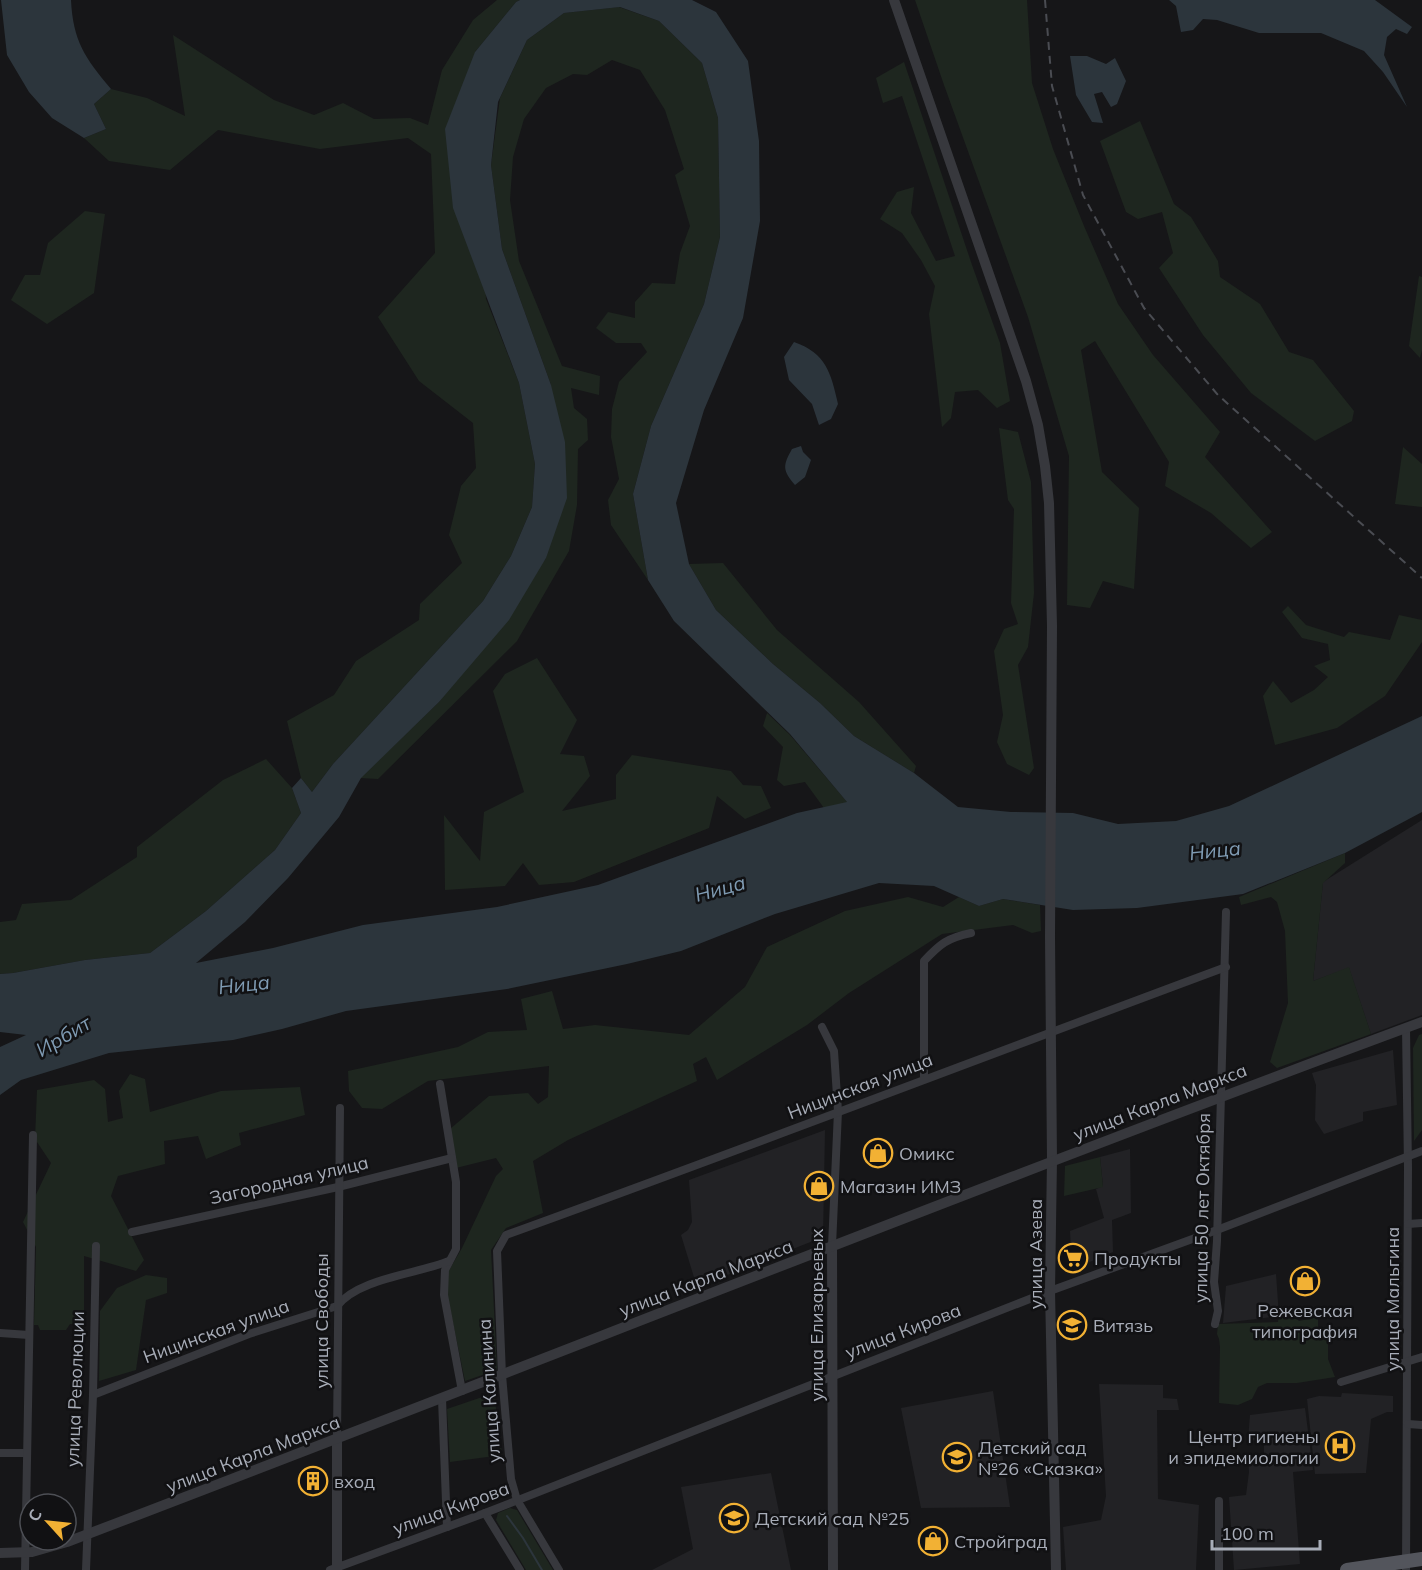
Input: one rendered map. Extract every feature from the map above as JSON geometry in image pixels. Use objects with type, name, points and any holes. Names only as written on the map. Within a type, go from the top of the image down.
[{"type":"main road","points":[[1347,1570],[1406,1566],[1422,1559]]},
{"type":"street","name":"улица Азева","points":[[894,0],[1026,381],[1038,425],[1049,503],[1052,626],[1050,1291],[1056,1570]]},
{"type":"street","name":"улица 50 лет Октября","points":[[1215,1324],[1218,1311],[1214,1282],[1226,912]]},
{"type":"street","points":[[924,1078],[924,961],[946,940],[971,933]]},
{"type":"street","name":"Ницинская улица","points":[[506,1235],[1226,967]]},
{"type":"street","name":"улица Карла Маркса","points":[[0,1553],[25,1553],[86,1535],[337,1440],[1052,1160],[1422,1022]]},
{"type":"street","name":"улица Елизарьевых","points":[[822,1027],[834,1051],[838,1111],[832,1246],[833,1570]]},
{"type":"street","name":"улица Мальгина","points":[[1406,1028],[1408,1156],[1406,1566]]},
{"type":"street","name":"улица Калинина","points":[[440,1084],[456,1182],[456,1249],[445,1270],[444,1295],[462,1391]]},
{"type":"street","name":"улица Свободы","points":[[335,1569],[340,1108]]},
{"type":"street","points":[[26,1570],[33,1135]]},
{"type":"street","name":"улица Кирова","points":[[335,1569],[485,1513],[1050,1291],[1422,1151]]},
{"type":"street","name":"Загородная улица","points":[[132,1232],[338,1187],[452,1158]]},
{"type":"street","points":[[1408,1224],[1422,1223]]},
{"type":"street","name":"улица Калинина","points":[[506,1235],[497,1251],[502,1375],[512,1479],[517,1500],[559,1570]]},
{"type":"street","name":"улица Революции","points":[[86,1570],[96,1245]]},
{"type":"street","name":"Ницинская улица","points":[[93,1395],[249,1335],[337,1306],[356,1289],[449,1261]]},
{"type":"street","points":[[0,1333],[29,1335]]},
{"type":"street","points":[[1341,1382],[1422,1357]]},
{"type":"street","points":[[442,1399],[447,1527]]},
{"type":"street","points":[[1408,1424],[1422,1425]]},
{"type":"street","points":[[0,1453],[27,1453]]},
{"type":"street","points":[[1219,1501],[1220,1570]]},
{"type":"street","points":[[485,1513],[520,1570]]},
{"type":"shaded area","points":[[497,0],[520,0],[475,52],[486,299],[519,383],[535,464],[532,507],[511,556],[483,601],[333,764],[312,792],[301,778],[287,721],[334,695],[356,661],[419,620],[420,604],[462,563],[449,535],[461,486],[476,468],[473,423],[419,381],[378,317],[435,253],[431,154],[408,138],[320,149],[218,130],[170,170],[109,161],[84,138],[106,129],[94,104],[111,89],[147,98],[185,116],[173,35],[274,100],[314,115],[343,103],[374,119],[410,118],[428,125],[442,70],[473,20]]},
{"type":"shaded area","points":[[915,0],[1027,0],[1032,83],[1053,149],[1084,226],[1118,304],[1153,355],[1220,432],[1205,457],[1272,532],[1251,548],[1211,513],[1165,486],[1169,462],[1095,341],[1081,350],[1102,472],[1139,508],[1134,589],[1103,581],[1090,608],[1067,605],[1069,456],[1028,317]]},
{"type":"shaded area","points":[[619,7],[659,21],[702,63],[718,118],[720,237],[704,304],[651,426],[633,494],[648,580],[611,525],[608,500],[619,479],[611,437],[612,409],[619,382],[647,352],[641,343],[616,343],[596,328],[608,312],[635,318],[635,302],[652,283],[675,284],[680,253],[690,226],[675,175],[684,169],[665,110],[640,70],[612,60],[587,75],[573,74],[546,88],[524,119],[513,157],[510,200],[519,261],[562,366],[600,376],[599,395],[571,388],[574,408],[587,419],[588,440],[578,449],[577,505],[569,551],[517,641],[378,779],[360,778],[439,702],[546,558],[551,385],[502,249],[491,165],[500,98],[527,40],[564,13]]},
{"type":"shaded area","points":[[904,62],[1000,343],[1010,401],[997,408],[978,390],[955,392],[951,418],[942,427],[929,314],[935,286],[921,260],[902,233],[880,219],[897,192],[914,187],[911,213],[936,261],[955,256],[902,96],[883,103],[876,78]]},
{"type":"shaded area","points":[[1140,121],[1174,204],[1191,217],[1218,261],[1220,277],[1260,304],[1289,352],[1313,360],[1354,411],[1352,421],[1315,441],[1251,393],[1203,335],[1159,268],[1173,253],[1162,212],[1138,219],[1126,212],[1100,141]]},
{"type":"shaded area","points":[[85,211],[105,214],[94,293],[47,324],[11,300],[25,275],[40,275],[48,243]]},
{"type":"shaded area","points":[[1419,276],[1422,277],[1422,350],[1420,358],[1409,346]]},
{"type":"shaded area","points":[[999,428],[1018,432],[1031,482],[1034,593],[1028,647],[1018,665],[1034,768],[1029,775],[1007,764],[997,742],[1003,715],[994,651],[1004,629],[1018,624],[1011,603],[1014,509],[1008,500]]},
{"type":"shaded area","points":[[1403,447],[1422,464],[1422,507],[1395,504]]},
{"type":"shaded area","points":[[723,563],[777,630],[859,702],[916,766],[914,773],[854,736],[716,610],[689,564]]},
{"type":"shaded area","points":[[1288,606],[1306,625],[1344,637],[1349,632],[1390,640],[1399,615],[1422,620],[1422,642],[1385,696],[1337,728],[1275,745],[1263,696],[1273,681],[1291,703],[1314,690],[1328,677],[1314,666],[1330,660],[1328,644],[1302,638],[1282,612]]},
{"type":"shaded area","points":[[537,658],[577,720],[560,754],[584,756],[590,776],[562,811],[616,799],[616,775],[632,755],[731,771],[743,785],[761,786],[771,808],[745,819],[717,796],[709,828],[574,882],[539,885],[523,863],[505,886],[445,890],[444,815],[480,861],[484,812],[524,792],[493,691],[505,674]]},
{"type":"shaded area","points":[[767,713],[790,735],[848,803],[824,808],[805,782],[784,786],[777,780],[783,747],[763,726]]},
{"type":"shaded area","points":[[266,759],[292,788],[301,813],[275,850],[206,911],[150,953],[85,960],[0,974],[0,922],[16,920],[22,904],[71,900],[137,857],[137,847],[223,780]]},
{"type":"shaded area","points":[[1422,820],[1422,1015],[1371,1034],[1349,968],[1313,981],[1323,882]]},
{"type":"shaded area","points":[[1345,853],[1345,863],[1323,883],[1313,981],[1349,967],[1371,1034],[1277,1068],[1270,1062],[1288,1003],[1285,931],[1277,902],[1271,897],[1241,905],[1239,897]]},
{"type":"shaded area","points":[[908,897],[943,907],[959,897],[979,906],[1003,899],[1040,905],[1041,931],[1032,933],[1013,925],[942,934],[849,993],[807,1025],[717,1080],[706,1057],[693,1064],[697,1081],[568,1140],[533,1161],[543,1213],[506,1228],[491,1250],[497,1370],[465,1381],[447,1294],[448,1272],[496,1176],[503,1169],[496,1158],[456,1168],[450,1129],[489,1096],[528,1093],[538,1104],[548,1097],[549,1066],[428,1081],[382,1109],[362,1108],[349,1091],[348,1071],[458,1047],[488,1032],[527,1030],[521,999],[552,991],[563,1029],[595,1025],[689,1035],[745,987],[767,947],[845,911]]},
{"type":"shaded area","points":[[1422,1034],[1422,1130],[1414,1141],[1413,1048],[1419,1035]]},
{"type":"shaded area","points":[[1393,1050],[1397,1105],[1363,1112],[1363,1121],[1324,1134],[1315,1120],[1316,1085],[1312,1073]]},
{"type":"shaded area","points":[[130,1074],[145,1079],[150,1112],[221,1091],[300,1087],[305,1115],[239,1133],[241,1145],[206,1159],[198,1136],[164,1141],[165,1164],[118,1176],[111,1196],[144,1260],[136,1271],[84,1256],[84,1324],[70,1324],[66,1330],[40,1330],[38,1325],[34,1325],[36,1247],[23,1222],[51,1163],[35,1139],[37,1090],[94,1080],[105,1089],[108,1122],[123,1118],[119,1091]]},
{"type":"shaded area","points":[[825,1130],[823,1237],[697,1287],[681,1235],[688,1230],[692,1222],[689,1180]]},
{"type":"shaded area","points":[[1130,1149],[1131,1213],[1112,1220],[1113,1252],[1085,1264],[1083,1249],[1071,1252],[1070,1231],[1104,1218],[1096,1189],[1103,1186],[1100,1157]]},
{"type":"shaded area","points":[[1100,1157],[1103,1187],[1064,1196],[1065,1166]]},
{"type":"shaded area","points":[[1276,1274],[1279,1316],[1223,1323],[1226,1286]]},
{"type":"shaded area","points":[[146,1275],[167,1278],[167,1293],[146,1300],[136,1370],[99,1381],[100,1311],[117,1288]]},
{"type":"shaded area","points":[[1280,1305],[1299,1321],[1318,1317],[1318,1331],[1328,1336],[1328,1359],[1335,1377],[1297,1383],[1267,1383],[1258,1387],[1252,1399],[1238,1405],[1219,1403],[1218,1324],[1278,1322]]},
{"type":"shaded area","points":[[1099,1384],[1163,1385],[1163,1398],[1177,1399],[1179,1410],[1157,1410],[1158,1499],[1199,1505],[1196,1570],[1066,1570],[1063,1527],[1101,1520],[1106,1496]]},
{"type":"shaded area","name":"Детский сад №26 «Сказка»","points":[[993,1391],[1010,1507],[921,1508],[901,1408]]},
{"type":"shaded area","points":[[494,1393],[502,1455],[450,1462],[447,1409]]},
{"type":"shaded area","name":"Центр гигиены и эпидемиологии","points":[[1342,1393],[1393,1396],[1393,1412],[1387,1412],[1371,1419],[1366,1473],[1315,1474],[1307,1399],[1319,1396],[1341,1397]]},
{"type":"shaded area","points":[[1305,1408],[1313,1470],[1293,1472],[1300,1564],[1234,1570],[1229,1497],[1246,1495],[1248,1458],[1264,1459],[1264,1441],[1248,1440],[1250,1415]]},
{"type":"shaded area","name":"Детский сад №25","points":[[771,1473],[791,1570],[652,1570],[693,1549],[681,1487]]},
{"type":"shaded area","points":[[510,1508],[517,1510],[553,1570],[526,1570],[496,1520],[498,1513]]},
{"type":"water","points":[[1,0],[71,0],[74,27],[82,48],[111,89],[94,104],[106,129],[84,138],[52,118],[29,92],[7,55]]},
{"type":"water","points":[[520,0],[692,0],[716,12],[748,61],[759,141],[760,221],[743,318],[704,410],[676,503],[689,564],[716,610],[773,664],[820,703],[854,736],[914,773],[958,807],[1011,812],[1073,813],[1118,824],[1176,821],[1229,806],[1422,716],[1422,812],[1345,853],[1243,894],[1137,908],[1073,910],[1003,899],[979,906],[934,886],[879,883],[775,914],[681,951],[507,989],[346,1011],[233,1040],[109,1053],[21,1080],[0,1095],[0,1047],[26,1035],[0,1032],[0,974],[85,960],[150,953],[206,911],[275,850],[301,813],[292,788],[301,778],[312,792],[333,764],[483,601],[511,556],[532,507],[535,464],[519,383],[453,208],[445,129],[475,52]],"holes":[[[620,7],[659,21],[702,63],[718,118],[720,237],[704,304],[651,426],[633,494],[648,580],[674,621],[790,734],[847,802],[797,813],[598,885],[497,907],[363,925],[273,948],[196,963],[245,922],[288,878],[339,817],[361,778],[439,702],[509,620],[546,558],[567,498],[565,442],[551,385],[502,249],[491,165],[498,102],[527,40],[564,13]]]},
{"type":"water","points":[[1169,0],[1375,0],[1412,27],[1407,34],[1396,29],[1387,37],[1384,55],[1407,107],[1383,72],[1364,51],[1321,33],[1259,33],[1217,20],[1203,19],[1193,30],[1181,32],[1176,6]]},
{"type":"water","points":[[1070,56],[1087,56],[1106,64],[1115,58],[1126,81],[1117,104],[1111,107],[1102,92],[1094,94],[1103,123],[1092,122],[1076,95]]},
{"type":"water","points":[[794,342],[820,358],[833,383],[838,404],[831,419],[819,425],[812,404],[789,380],[784,357]]},
{"type":"water","points":[[801,446],[803,452],[811,460],[805,477],[795,485],[785,467],[792,449]]},
{"type":"waterway","points":[[507,1516],[542,1570]]},
{"type":"railway","points":[[1045,0],[1052,86],[1083,195],[1144,308],[1218,395],[1422,578]]},
{"type":"place","name":"Омикс","points":[[878,1153]]},
{"type":"place","name":"Магазин ИМЗ","points":[[819,1186]]},
{"type":"place","name":"Продукты","points":[[1073,1258]]},
{"type":"place","name":"Режевская типография","points":[[1305,1281]]},
{"type":"place","name":"Витязь","points":[[1072,1325]]},
{"type":"place","name":"Центр гигиены и эпидемиологии","points":[[1340,1446]]},
{"type":"place","name":"Детский сад №26 «Сказка»","points":[[957,1457]]},
{"type":"place","name":"вход","points":[[313,1481]]},
{"type":"place","name":"Детский сад №25","points":[[734,1518]]},
{"type":"place","name":"Стройград","points":[[933,1541]]},
{"type":"water label","name":"Ница","points":[[1215,850]]},
{"type":"water label","name":"Ница","points":[[720,888]]},
{"type":"water label","name":"Ница","points":[[244,984]]},
{"type":"water label","name":"Ирбит","points":[[63,1036]]}]
